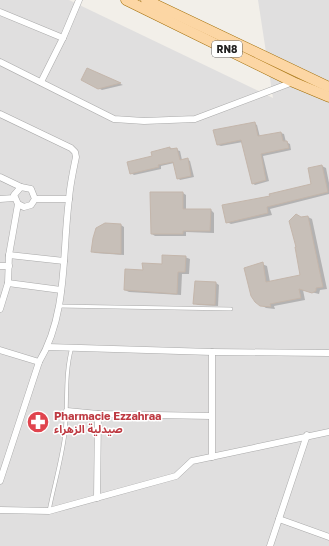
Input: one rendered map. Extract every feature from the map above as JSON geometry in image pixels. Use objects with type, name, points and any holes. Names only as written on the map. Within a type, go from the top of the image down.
[{"type":"main road","name":"RN8","points":[[126,0],[293,82],[329,98]]},
{"type":"main road","name":"RN8","points":[[146,0],[329,87]]},
{"type":"street","points":[[41,82],[63,38],[79,0]]},
{"type":"street","points":[[0,12],[63,38]]},
{"type":"street","points":[[0,62],[114,119],[144,121],[195,119],[293,82]]},
{"type":"street","points":[[0,114],[71,148],[75,152],[76,157],[69,199],[64,261],[58,306],[48,347],[39,362],[0,481]]},
{"type":"street","points":[[0,177],[21,187],[31,189],[35,199]]},
{"type":"street","points":[[0,309],[8,283],[9,255],[18,204],[14,198],[16,191],[21,187]]},
{"type":"street","points":[[0,199],[14,198]]},
{"type":"street","points":[[18,204],[28,206],[35,199],[69,199]]},
{"type":"street","points":[[9,255],[64,261]]},
{"type":"street","points":[[0,266],[9,266]]},
{"type":"street","points":[[8,283],[61,290]]},
{"type":"street","points":[[48,347],[329,354]]},
{"type":"street","points":[[0,350],[39,362]]},
{"type":"street","points":[[212,352],[212,457]]},
{"type":"street","points":[[67,411],[98,414],[211,416]]},
{"type":"street","points":[[97,498],[98,414]]},
{"type":"street","points":[[0,510],[49,511],[176,476],[192,462],[307,435],[329,432]]},
{"type":"street","points":[[270,546],[307,435]]},
{"type":"street","points":[[279,519],[329,537]]},
{"type":"lane","points":[[58,306],[231,309]]},
{"type":"lane","points":[[49,511],[55,476],[62,453],[67,411],[68,361],[72,347]]},
{"type":"shaded area","points":[[0,0],[69,0],[273,98],[258,0],[329,0],[329,546],[0,546]]},
{"type":"building","points":[[87,68],[121,83],[98,89],[81,80]]},
{"type":"building","points":[[255,122],[258,136],[281,132],[283,141],[287,141],[289,148],[261,154],[266,180],[252,184],[241,140],[217,145],[213,130]]},
{"type":"building","points":[[170,147],[170,149],[177,148],[180,160],[188,158],[191,176],[177,179],[173,162],[130,174],[127,162],[152,156],[151,152]]},
{"type":"building","points":[[322,165],[328,192],[267,207],[268,213],[226,223],[222,205],[270,196],[269,194],[311,184],[308,168]]},
{"type":"building","points":[[150,192],[183,192],[183,209],[211,209],[210,231],[183,231],[183,234],[151,234]]},
{"type":"building","points":[[296,214],[301,217],[308,216],[323,287],[316,288],[316,291],[312,293],[299,289],[301,298],[270,304],[271,307],[260,306],[251,296],[244,268],[263,262],[266,282],[300,275],[296,247],[289,221]]},
{"type":"building","points":[[105,223],[121,224],[121,254],[91,252],[96,228]]},
{"type":"building","points":[[162,255],[186,256],[185,272],[178,272],[177,294],[124,290],[125,269],[143,270],[142,263],[162,264]]},
{"type":"building","points":[[195,281],[216,282],[215,305],[193,304]]},
{"type":"place","name":"Pharmacie Ezzahraa صيدلية الزهراء","points":[[38,422]]}]
